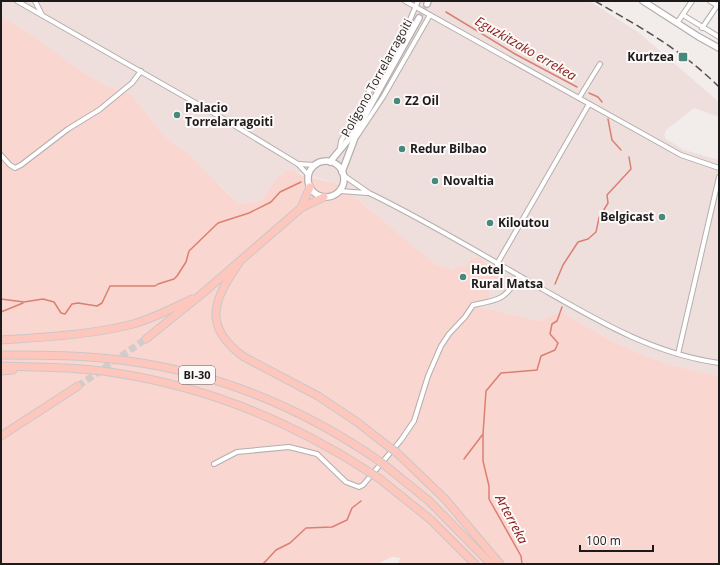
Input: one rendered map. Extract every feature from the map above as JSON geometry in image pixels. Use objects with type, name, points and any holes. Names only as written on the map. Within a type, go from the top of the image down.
[{"type":"highway","points":[[301,208],[310,187]]},
{"type":"highway","points":[[146,339],[239,263],[301,208],[324,197]]},
{"type":"highway","points":[[239,263],[221,290],[216,309],[219,330],[230,346],[244,357],[334,406],[396,452],[445,499],[500,564]]},
{"type":"highway","points":[[1,340],[91,331],[124,326],[159,315],[203,293]]},
{"type":"highway","name":"BI-30","points":[[1,355],[64,356],[150,364],[201,376],[234,386],[290,409],[330,430],[387,467],[429,501],[491,564]]},
{"type":"highway","name":"BI-30","points":[[1,366],[89,370],[126,375],[214,396],[260,413],[301,432],[380,479],[431,520],[475,564]]},
{"type":"highway","points":[[1,371],[49,368]]},
{"type":"highway","points":[[1,436],[78,386]]},
{"type":"street","points":[[16,1],[141,71],[298,164],[309,176],[310,187],[317,194],[324,197],[331,196],[340,191],[369,193]]},
{"type":"street","points":[[27,7],[28,1]]},
{"type":"street","points":[[27,7],[34,1],[42,16]]},
{"type":"street","points":[[404,1],[682,155],[719,168]]},
{"type":"street","name":"Polígono Torrelarragoiti","points":[[340,149],[341,141],[409,22],[418,1]]},
{"type":"street","points":[[643,1],[719,48]]},
{"type":"street","points":[[677,23],[692,1]]},
{"type":"street","points":[[702,28],[718,5],[710,1]]},
{"type":"street","points":[[351,147],[383,97],[430,15]]},
{"type":"street","points":[[683,15],[719,37]]},
{"type":"street","points":[[340,191],[344,183],[343,173],[358,128],[419,18]]},
{"type":"street","points":[[579,98],[600,64]]},
{"type":"street","points":[[1,155],[10,165],[15,168],[22,165],[68,129],[99,110],[132,83],[141,71]]},
{"type":"street","points":[[497,264],[589,104]]},
{"type":"street","points":[[298,164],[316,165],[330,162],[358,128]]},
{"type":"street","points":[[330,162],[339,167],[343,173],[369,193],[608,327],[678,354],[719,363]]},
{"type":"street","points":[[309,176],[316,165]]},
{"type":"street","points":[[678,354],[719,177]]},
{"type":"street","points":[[214,464],[237,452],[289,447],[317,454],[346,482],[359,487],[363,485],[401,440],[414,421],[428,376],[441,346],[449,334],[465,317],[473,305],[495,301],[500,298],[509,292],[519,276]]},
{"type":"shaded area","points":[[1,1],[589,1],[638,32],[719,102],[719,117],[694,108],[666,130],[664,135],[666,139],[684,150],[719,160],[719,376],[670,365],[641,354],[612,341],[563,313],[551,315],[540,321],[475,306],[488,296],[503,277],[495,273],[484,260],[474,257],[465,267],[456,266],[453,270],[435,264],[339,184],[289,170],[282,173],[261,200],[239,204],[217,182],[216,184],[191,156],[165,137],[131,94],[105,85],[63,60],[27,32],[5,20],[1,17]]},
{"type":"shaded area","points":[[1,17],[27,32],[78,69],[105,85],[131,94],[165,137],[191,156],[216,183],[239,204],[261,200],[278,177],[287,170],[339,184],[435,264],[453,270],[456,266],[465,267],[471,258],[478,257],[482,259],[496,274],[503,277],[491,290],[486,303],[484,305],[475,306],[540,321],[551,315],[563,313],[612,341],[641,354],[670,365],[719,376],[719,564],[398,564],[400,558],[392,557],[377,564],[1,564]]},
{"type":"waterway","name":"Eguzkitzako errekea","points":[[446,12],[515,54],[577,87]]},
{"type":"waterway","name":"Eguzkitzako errekea","points":[[589,93],[598,97],[602,102]]},
{"type":"waterway","name":"Eguzkitzako errekea","points":[[608,119],[612,140],[621,150]]},
{"type":"waterway","name":"Eguzkitzako errekea","points":[[555,284],[563,265],[578,242],[588,239],[596,232],[599,218],[608,203],[607,195],[631,169],[629,157]]},
{"type":"waterway","points":[[1,299],[24,302],[43,299],[54,302],[61,313],[65,314],[72,304],[78,303],[97,306],[102,303],[110,286],[155,286],[174,279],[186,262],[189,251],[218,223],[249,213],[271,202],[280,192],[301,182]]},
{"type":"waterway","points":[[1,312],[23,303]]},
{"type":"waterway","name":"Eguzkitzako errekea","points":[[464,459],[483,434],[486,391],[501,373],[537,370],[541,356],[555,350],[558,343],[550,334],[552,324],[557,321],[562,307]]},
{"type":"waterway","name":"Arterreka","points":[[483,435],[483,461],[489,486],[489,499],[521,556],[522,564]]},
{"type":"waterway","name":"Eguzkitzako errekea","points":[[263,564],[276,550],[290,543],[306,528],[332,527],[347,520],[352,508],[361,501]]},
{"type":"tunnel","points":[[419,18],[427,4]]},
{"type":"tunnel","points":[[78,386],[146,339]]},
{"type":"railway","points":[[595,1],[675,50],[719,87]]},
{"type":"place","name":"Kurtzea","points":[[683,57]]},
{"type":"place","name":"Z2 Oil","points":[[397,101]]},
{"type":"place","name":"Palacio Torrelarragoiti","points":[[177,115]]},
{"type":"place","name":"Redur Bilbao","points":[[402,149]]},
{"type":"place","name":"Novaltia","points":[[435,181]]},
{"type":"place","name":"Belgicast","points":[[662,217]]},
{"type":"place","name":"Kiloutou","points":[[490,223]]},
{"type":"place","name":"Hotel Rural Matsa","points":[[463,277]]}]
